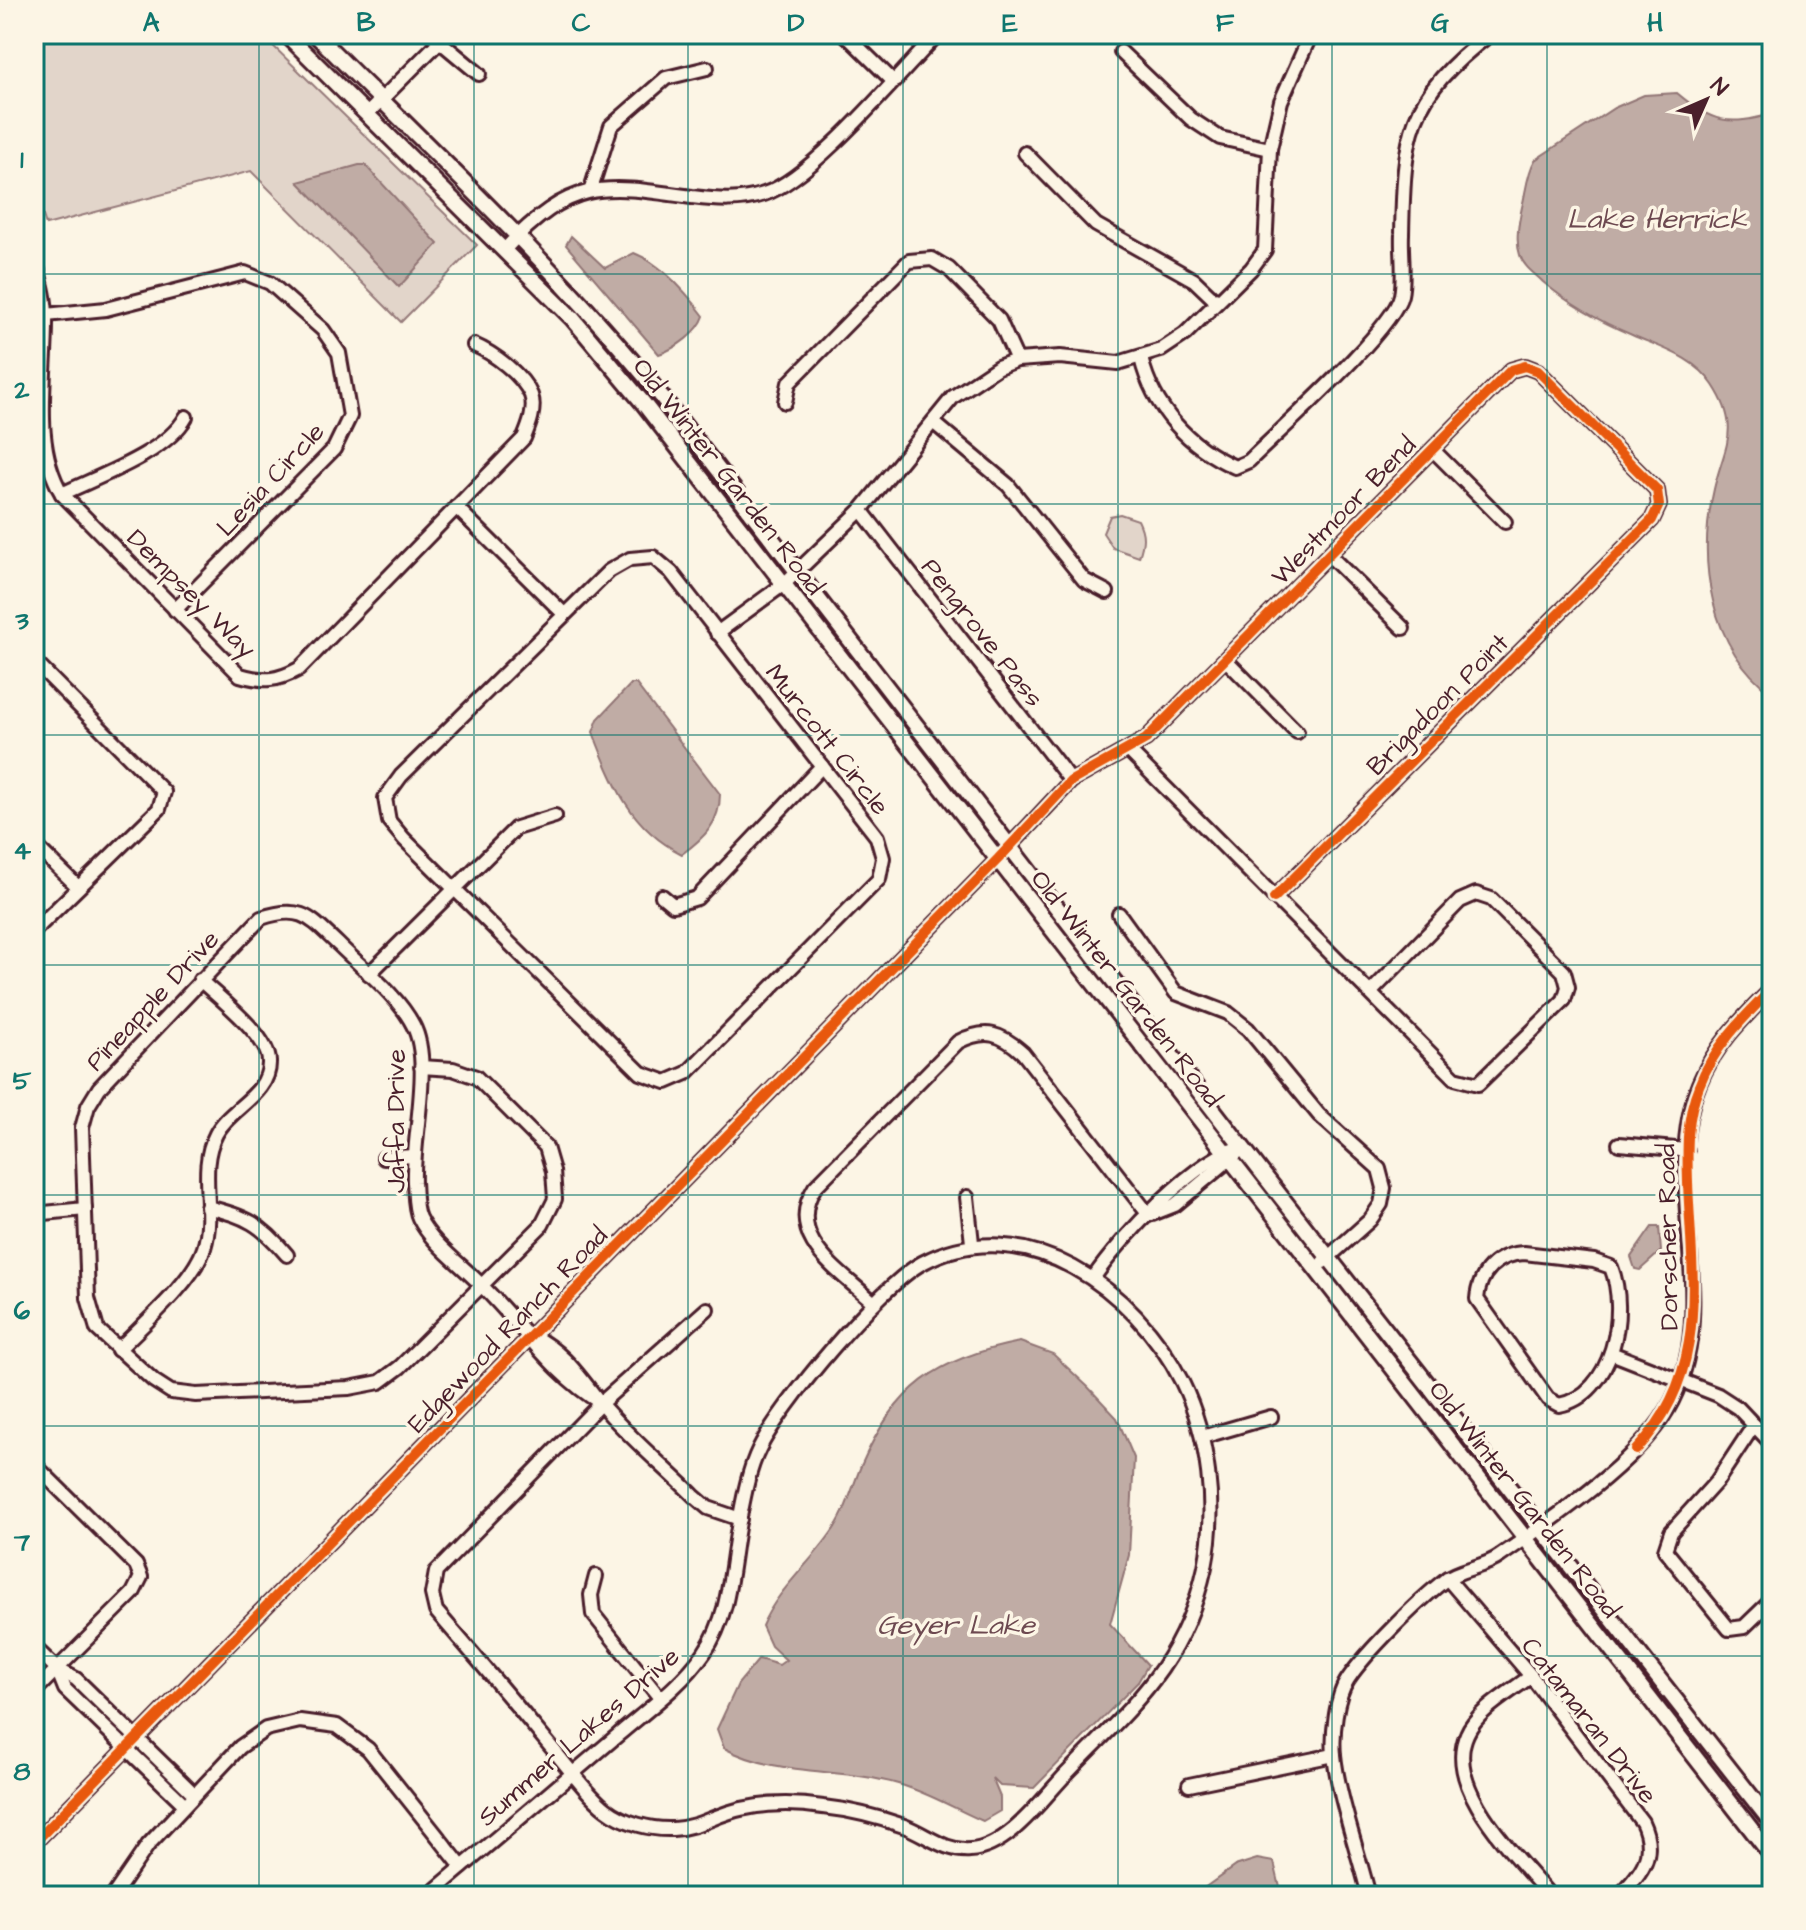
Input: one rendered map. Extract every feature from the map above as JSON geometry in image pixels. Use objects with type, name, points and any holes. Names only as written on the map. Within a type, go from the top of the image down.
[{"type":"main road","name":"Old Winter Garden Road","points":[[286,34],[573,319],[644,404],[1772,1856]]},
{"type":"main road","name":"Old Winter Garden Road","points":[[315,34],[519,234],[623,349],[1538,1527],[1772,1823]]},
{"type":"street","points":[[845,34],[893,81]]},
{"type":"street","points":[[505,249],[519,234],[562,201],[591,189],[623,187],[728,201],[765,194],[798,178],[938,34]]},
{"type":"street","points":[[717,633],[798,572],[861,510],[953,397],[972,383],[1017,360],[1060,357],[1118,363],[1141,358],[1185,334],[1217,302],[1265,250],[1270,149],[1281,101],[1308,38],[1293,34]]},
{"type":"street","points":[[1141,358],[1147,384],[1161,409],[1212,457],[1235,467],[1249,461],[1383,328],[1401,296],[1403,162],[1418,111],[1450,65],[1490,34]]},
{"type":"street","points":[[367,114],[435,38],[479,74]]},
{"type":"street","points":[[1121,52],[1191,119],[1220,138],[1270,149]]},
{"type":"street","points":[[591,189],[611,126],[666,78],[707,68]]},
{"type":"street","points":[[1025,153],[1096,225],[1194,280],[1217,302]]},
{"type":"street","name":"Dempsey Way","points":[[34,256],[46,315],[44,440],[51,475],[62,494],[240,675],[261,681],[278,680],[299,669],[524,438],[532,420],[531,395],[489,351],[474,345]]},
{"type":"street","points":[[785,402],[789,383],[909,261],[932,259],[949,269],[999,320],[1017,360]]},
{"type":"street","name":"Lesia Circle","points":[[46,315],[106,309],[245,273],[270,283],[301,308],[339,353],[350,416],[334,449],[175,610]]},
{"type":"street","name":"Westmoor Bend","points":[[1011,846],[1071,781],[1146,739],[1511,370],[1525,366],[1538,371],[1657,490],[1659,505],[1652,520],[1631,541]]},
{"type":"street","points":[[62,494],[155,448],[180,428],[186,417]]},
{"type":"street","points":[[933,422],[1008,485],[1084,580],[1107,592]]},
{"type":"street","points":[[1433,450],[1505,522]]},
{"type":"street","points":[[456,507],[563,613]]},
{"type":"street","name":"Pengrove Pass","points":[[861,510],[1071,781]]},
{"type":"street","name":"Brigadoon Point","points":[[1274,898],[1631,541]]},
{"type":"street","points":[[1330,556],[1403,628]]},
{"type":"street","name":"Murcott Circle","points":[[653,557],[671,572],[877,837],[883,858],[879,879],[687,1073],[666,1082],[641,1073],[389,821],[385,798],[401,776],[563,613],[609,571],[630,559],[653,557]]},
{"type":"street","points":[[1226,660],[1297,732]]},
{"type":"street","points":[[34,661],[164,792],[159,809],[34,931]]},
{"type":"street","points":[[1129,751],[1455,1078],[1478,1084],[1564,1000],[1568,987],[1564,972],[1491,899],[1476,894],[1460,901],[1371,992]]},
{"type":"street","points":[[662,896],[673,905],[697,898],[822,766]]},
{"type":"street","points":[[369,974],[516,828],[555,816]]},
{"type":"street","points":[[34,844],[78,887]]},
{"type":"street","name":"Edgewood Ranch Road","points":[[34,1843],[1011,846]]},
{"type":"street","name":"Pineapple Drive","points":[[369,974],[307,915],[285,910],[261,918],[99,1088],[88,1106],[82,1128],[88,1298],[97,1329],[171,1392],[196,1395],[349,1388],[380,1382],[390,1374],[542,1225],[555,1199],[553,1171],[546,1147],[476,1077],[453,1069],[421,1067]]},
{"type":"street","points":[[1119,914],[1176,993],[1228,1013],[1248,1029],[1319,1115],[1379,1169],[1384,1188],[1381,1204],[1370,1220],[1314,1269]]},
{"type":"street","name":"Jaffa Drive","points":[[369,974],[399,1005],[414,1027],[421,1067],[413,1156],[418,1217],[531,1335],[542,1356],[579,1390],[601,1403],[708,1508],[740,1519]]},
{"type":"street","points":[[118,1350],[187,1276],[204,1248],[206,1158],[217,1131],[264,1084],[269,1063],[264,1043],[200,980]]},
{"type":"street","name":"Dorscher Road","points":[[1447,1578],[1498,1558],[1636,1450],[1660,1422],[1681,1381],[1693,1324],[1687,1150],[1691,1110],[1707,1068],[1728,1035],[1772,989]]},
{"type":"street","points":[[874,1303],[814,1246],[805,1228],[806,1201],[815,1187],[958,1042],[979,1032],[1004,1036],[1023,1053],[1149,1215]]},
{"type":"street","points":[[1619,1144],[1687,1150]]},
{"type":"street","points":[[1094,1277],[1116,1245],[1149,1215],[1175,1205],[1227,1156],[1242,1147]]},
{"type":"street","points":[[384,1158],[413,1156]]},
{"type":"street","points":[[967,1197],[972,1243]]},
{"type":"street","points":[[207,1207],[234,1214],[264,1228],[287,1255]]},
{"type":"street","points":[[34,1214],[85,1209]]},
{"type":"street","name":"Summer Lakes Drive","points":[[428,1896],[574,1773],[694,1666],[716,1632],[729,1599],[740,1519],[757,1452],[786,1406],[874,1303],[904,1275],[925,1261],[972,1243],[1017,1246],[1040,1252],[1094,1277],[1130,1312],[1182,1382],[1202,1437],[1213,1516],[1205,1566],[1180,1644],[1152,1687],[1008,1832],[989,1845],[971,1851],[949,1848],[911,1828],[852,1811],[801,1804],[741,1809],[688,1828],[664,1830],[633,1823],[606,1809],[574,1773],[436,1611],[432,1594],[436,1572],[601,1403],[707,1309]]},
{"type":"street","points":[[1507,1254],[1594,1261],[1611,1267],[1617,1281],[1617,1311],[1611,1353],[1588,1393],[1577,1402],[1559,1405],[1548,1399],[1482,1310],[1477,1299],[1478,1284],[1490,1267],[1507,1254]]},
{"type":"street","points":[[1611,1353],[1718,1395],[1772,1444]]},
{"type":"street","points":[[1202,1437],[1271,1417]]},
{"type":"street","points":[[1754,1425],[1717,1481],[1671,1532],[1665,1550],[1729,1629],[1744,1627],[1772,1600]]},
{"type":"street","points":[[34,1464],[136,1565],[141,1577],[133,1593],[34,1692]]},
{"type":"street","points":[[596,1576],[591,1595],[593,1614],[660,1698]]},
{"type":"street","points":[[1369,1896],[1334,1755],[1336,1716],[1346,1681],[1447,1578]]},
{"type":"street","name":"Catamaran Drive","points":[[1447,1578],[1531,1676],[1642,1822],[1649,1837],[1646,1862],[1619,1896]]},
{"type":"street","points":[[34,1647],[57,1669],[76,1679],[194,1794]]},
{"type":"street","points":[[57,1669],[65,1689],[184,1804]]},
{"type":"street","points":[[1531,1676],[1485,1712],[1466,1734],[1463,1760],[1473,1801],[1550,1896]]},
{"type":"street","points":[[113,1896],[148,1845],[240,1747],[266,1729],[300,1721],[337,1726],[368,1749],[462,1867]]},
{"type":"street","points":[[1189,1785],[1334,1755]]},
{"type":"shaded area","points":[[34,34],[261,34],[477,245],[401,322],[251,171],[46,225],[39,203],[34,204]]},
{"type":"shaded area","points":[[1120,514],[1138,520],[1143,538],[1139,557],[1113,548],[1103,533],[1110,516]]},
{"type":"water","name":"Lake Herrick","points":[[1677,93],[1701,111],[1722,119],[1744,120],[1772,114],[1772,694],[1751,675],[1734,652],[1721,627],[1708,573],[1709,517],[1729,426],[1722,400],[1706,375],[1687,360],[1597,318],[1553,290],[1526,266],[1519,249],[1520,218],[1528,177],[1535,160],[1614,108],[1644,95]]},
{"type":"water","points":[[365,165],[438,244],[399,287],[298,182]]},
{"type":"water","points":[[571,236],[605,268],[634,253],[654,264],[673,280],[704,316],[697,328],[686,339],[659,354],[566,245]]},
{"type":"water","points":[[631,684],[636,684],[720,794],[714,822],[682,854],[664,844],[636,818],[616,786],[593,732],[598,719]]},
{"type":"water","points":[[1652,1227],[1659,1227],[1661,1251],[1640,1270],[1635,1269],[1631,1257]]},
{"type":"water","name":"Geyer Lake","points":[[1020,1342],[1053,1354],[1088,1387],[1117,1418],[1134,1458],[1129,1555],[1110,1624],[1148,1665],[1138,1682],[1034,1788],[1000,1786],[992,1778],[1000,1797],[1000,1811],[983,1821],[909,1787],[854,1775],[788,1768],[724,1748],[717,1729],[738,1684],[759,1659],[779,1665],[786,1660],[771,1646],[762,1626],[768,1613],[836,1526],[874,1439],[889,1416],[904,1396],[942,1367],[965,1357]]},
{"type":"water","points":[[1257,1859],[1274,1862],[1282,1896],[1193,1896],[1235,1866]]},
{"type":"cycle path","points":[[34,1843],[1071,781],[1146,739],[1511,370],[1525,366],[1538,371],[1657,490],[1659,505],[1652,520],[1274,898]]},
{"type":"cycle path","points":[[1636,1450],[1660,1420],[1676,1389],[1686,1357],[1693,1290],[1688,1146],[1695,1098],[1705,1072],[1721,1045],[1772,989]]}]
